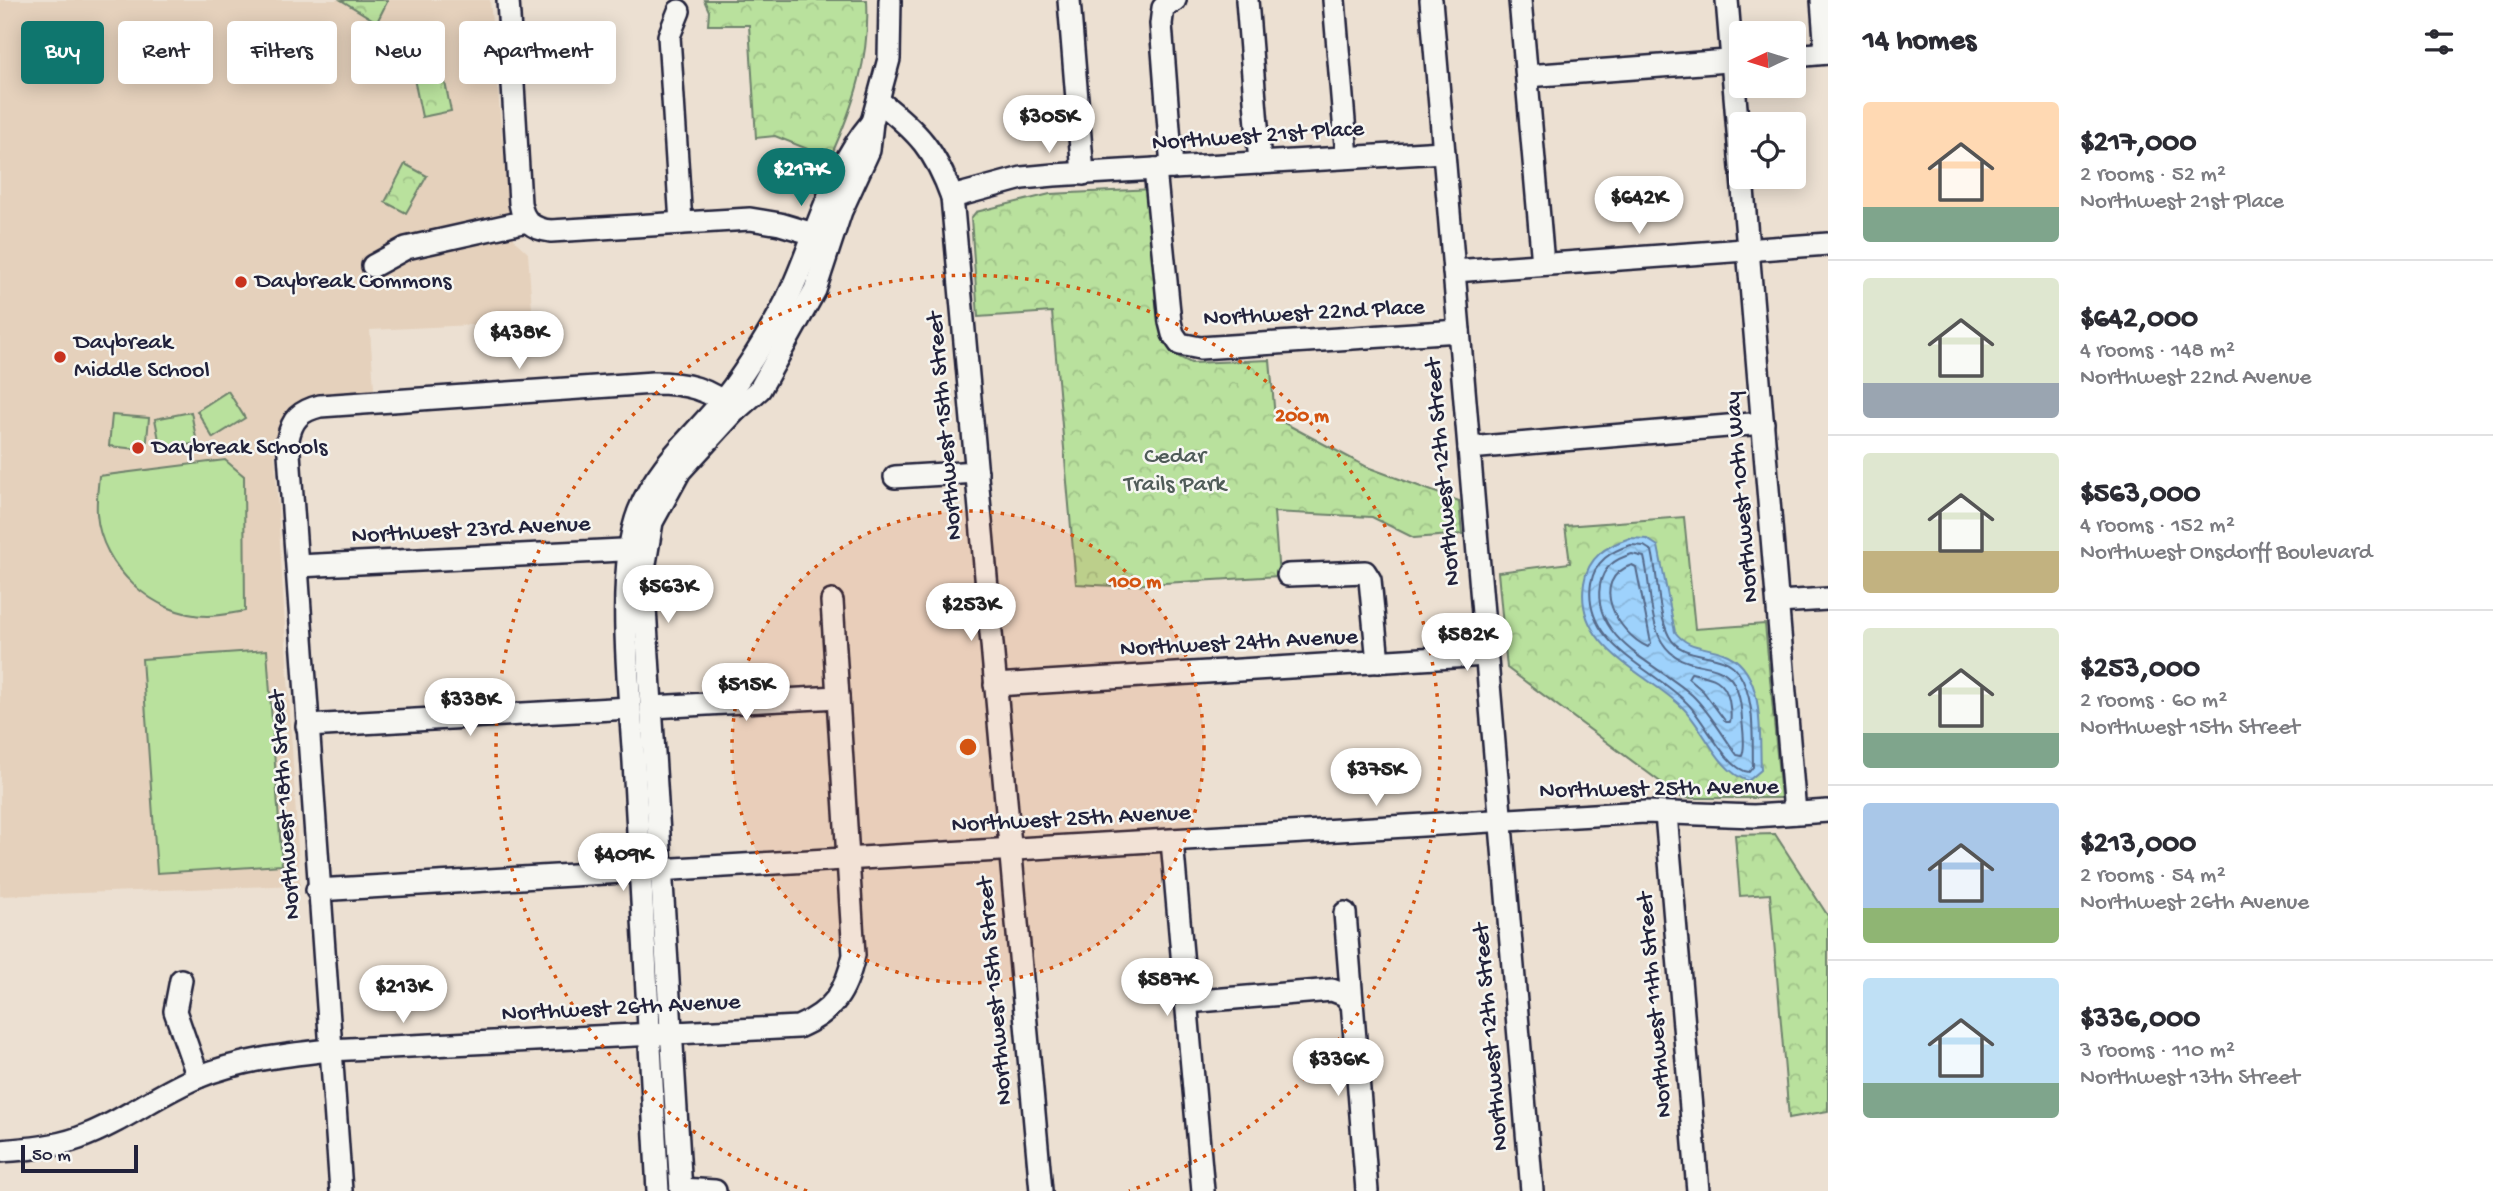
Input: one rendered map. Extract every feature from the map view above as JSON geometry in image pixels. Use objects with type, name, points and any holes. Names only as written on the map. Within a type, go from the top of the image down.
[{"type":"street","points":[[508,0],[520,203],[527,222],[535,228],[551,231],[763,220],[824,237]]},
{"type":"street","points":[[651,870],[630,708],[626,585],[638,549],[680,471],[729,405],[760,389],[775,367],[815,290],[824,237],[841,211],[869,150],[872,122],[880,102],[889,60],[890,0]]},
{"type":"street","points":[[1069,0],[1083,174]]},
{"type":"street","points":[[1146,0],[1171,2],[1161,24],[1164,169]]},
{"type":"street","points":[[1247,0],[1260,163]]},
{"type":"street","points":[[1335,0],[1347,157]]},
{"type":"street","name":"Northwest 12th Street","points":[[1430,0],[1532,1191]]},
{"type":"street","points":[[1520,0],[1543,264]]},
{"type":"street","points":[[1727,0],[1730,21]]},
{"type":"street","points":[[1806,55],[1827,53],[1822,0]]},
{"type":"street","points":[[679,11],[669,36],[681,223]]},
{"type":"street","points":[[1527,76],[1729,61]]},
{"type":"street","name":"Northwest 15th Street","points":[[880,102],[925,141],[936,156],[952,197],[1041,1191]]},
{"type":"street","name":"Northwest 21st Place","points":[[952,197],[1022,178],[1443,152]]},
{"type":"street","name":"Northwest 22nd Place","points":[[1164,169],[1170,322],[1175,339],[1180,344],[1200,348],[1459,331]]},
{"type":"street","name":"Northwest 10th Way","points":[[1743,189],[1796,813]]},
{"type":"street","points":[[373,266],[406,248],[527,222]]},
{"type":"street","points":[[1454,271],[1828,244]]},
{"type":"street","name":"Northwest 18th Street","points":[[341,1191],[317,890],[288,439],[291,424],[306,409],[320,406],[653,383],[686,383],[729,405]]},
{"type":"street","points":[[1469,448],[1763,424]]},
{"type":"street","points":[[895,477],[976,472]]},
{"type":"street","points":[[638,549],[643,575],[652,707],[651,870],[660,1034],[658,1191]]},
{"type":"street","name":"Northwest 23rd Avenue","points":[[298,566],[638,549]]},
{"type":"street","points":[[1288,575],[1365,572],[1370,580],[1378,662]]},
{"type":"street","points":[[1778,602],[1828,599]]},
{"type":"street","points":[[832,601],[848,859]]},
{"type":"street","name":"Northwest 24th Avenue","points":[[995,685],[1486,655]]},
{"type":"street","points":[[652,707],[838,696]]},
{"type":"street","points":[[307,726],[630,708]]},
{"type":"street","name":"Northwest 25th Avenue","points":[[317,890],[1645,812],[1754,816],[1828,811]]},
{"type":"street","name":"Northwest 11th Street","points":[[1667,814],[1698,1191]]},
{"type":"street","points":[[1172,841],[1203,1191]]},
{"type":"street","name":"Northwest 26th Avenue","points":[[0,1151],[30,1149],[79,1138],[198,1077],[245,1062],[329,1050],[798,1027],[820,1017],[835,1002],[849,978],[854,955],[848,859]]},
{"type":"street","points":[[1345,913],[1367,1191]]},
{"type":"street","points":[[181,980],[175,1011],[198,1077]]},
{"type":"street","points":[[1186,1002],[1332,990],[1345,995],[1350,1002]]},
{"type":"street","points":[[660,1034],[681,1190],[715,1191]]},
{"type":"shaded area","name":"Daybreak Schools","points":[[0,0],[490,0],[492,21],[459,21],[459,84],[497,84],[510,226],[515,241],[528,253],[533,322],[370,330],[375,402],[322,407],[278,440],[275,456],[300,885],[0,896]]},
{"type":"green space","points":[[341,0],[388,0],[375,21]]},
{"type":"green space","points":[[704,0],[867,0],[866,42],[859,81],[830,158],[775,136],[756,138],[749,25],[708,25],[709,11]]},
{"type":"green space","points":[[445,82],[451,111],[422,117],[415,84]]},
{"type":"green space","points":[[405,164],[427,176],[406,213],[385,202]]},
{"type":"green space","name":"Cedar Trails Park","points":[[1153,189],[1169,342],[1177,356],[1191,363],[1270,360],[1275,418],[1367,467],[1459,501],[1462,534],[1414,538],[1372,517],[1274,512],[1279,576],[1115,586],[1076,584],[1052,312],[978,317],[971,218],[976,212],[1050,194]]},
{"type":"green space","points":[[228,391],[245,418],[213,438],[197,411]]},
{"type":"green space","points":[[191,412],[197,443],[161,450],[155,419]]},
{"type":"green space","points":[[112,415],[149,418],[146,450],[109,446]]},
{"type":"green space","points":[[225,460],[244,476],[245,611],[212,616],[187,614],[150,598],[120,570],[108,552],[97,514],[99,476]]},
{"type":"green space","points":[[1684,517],[1695,629],[1765,624],[1781,798],[1682,798],[1507,668],[1498,572],[1570,563],[1565,526]]},
{"type":"green space","points":[[267,650],[282,865],[157,873],[142,659]]},
{"type":"green space","points":[[1775,834],[1828,916],[1828,1111],[1789,1118],[1770,894],[1740,896],[1735,835]]},
{"type":"water","points":[[1630,538],[1647,539],[1658,546],[1675,632],[1691,644],[1723,653],[1737,661],[1747,672],[1757,703],[1761,770],[1748,781],[1727,768],[1681,706],[1614,655],[1590,624],[1584,605],[1586,574],[1594,559],[1606,549]]},
{"type":"place","name":"Daybreak Commons","points":[[241,282]]},
{"type":"place","name":"Daybreak Middle School","points":[[60,357]]},
{"type":"place","name":"Daybreak Schools","points":[[138,448]]}]
